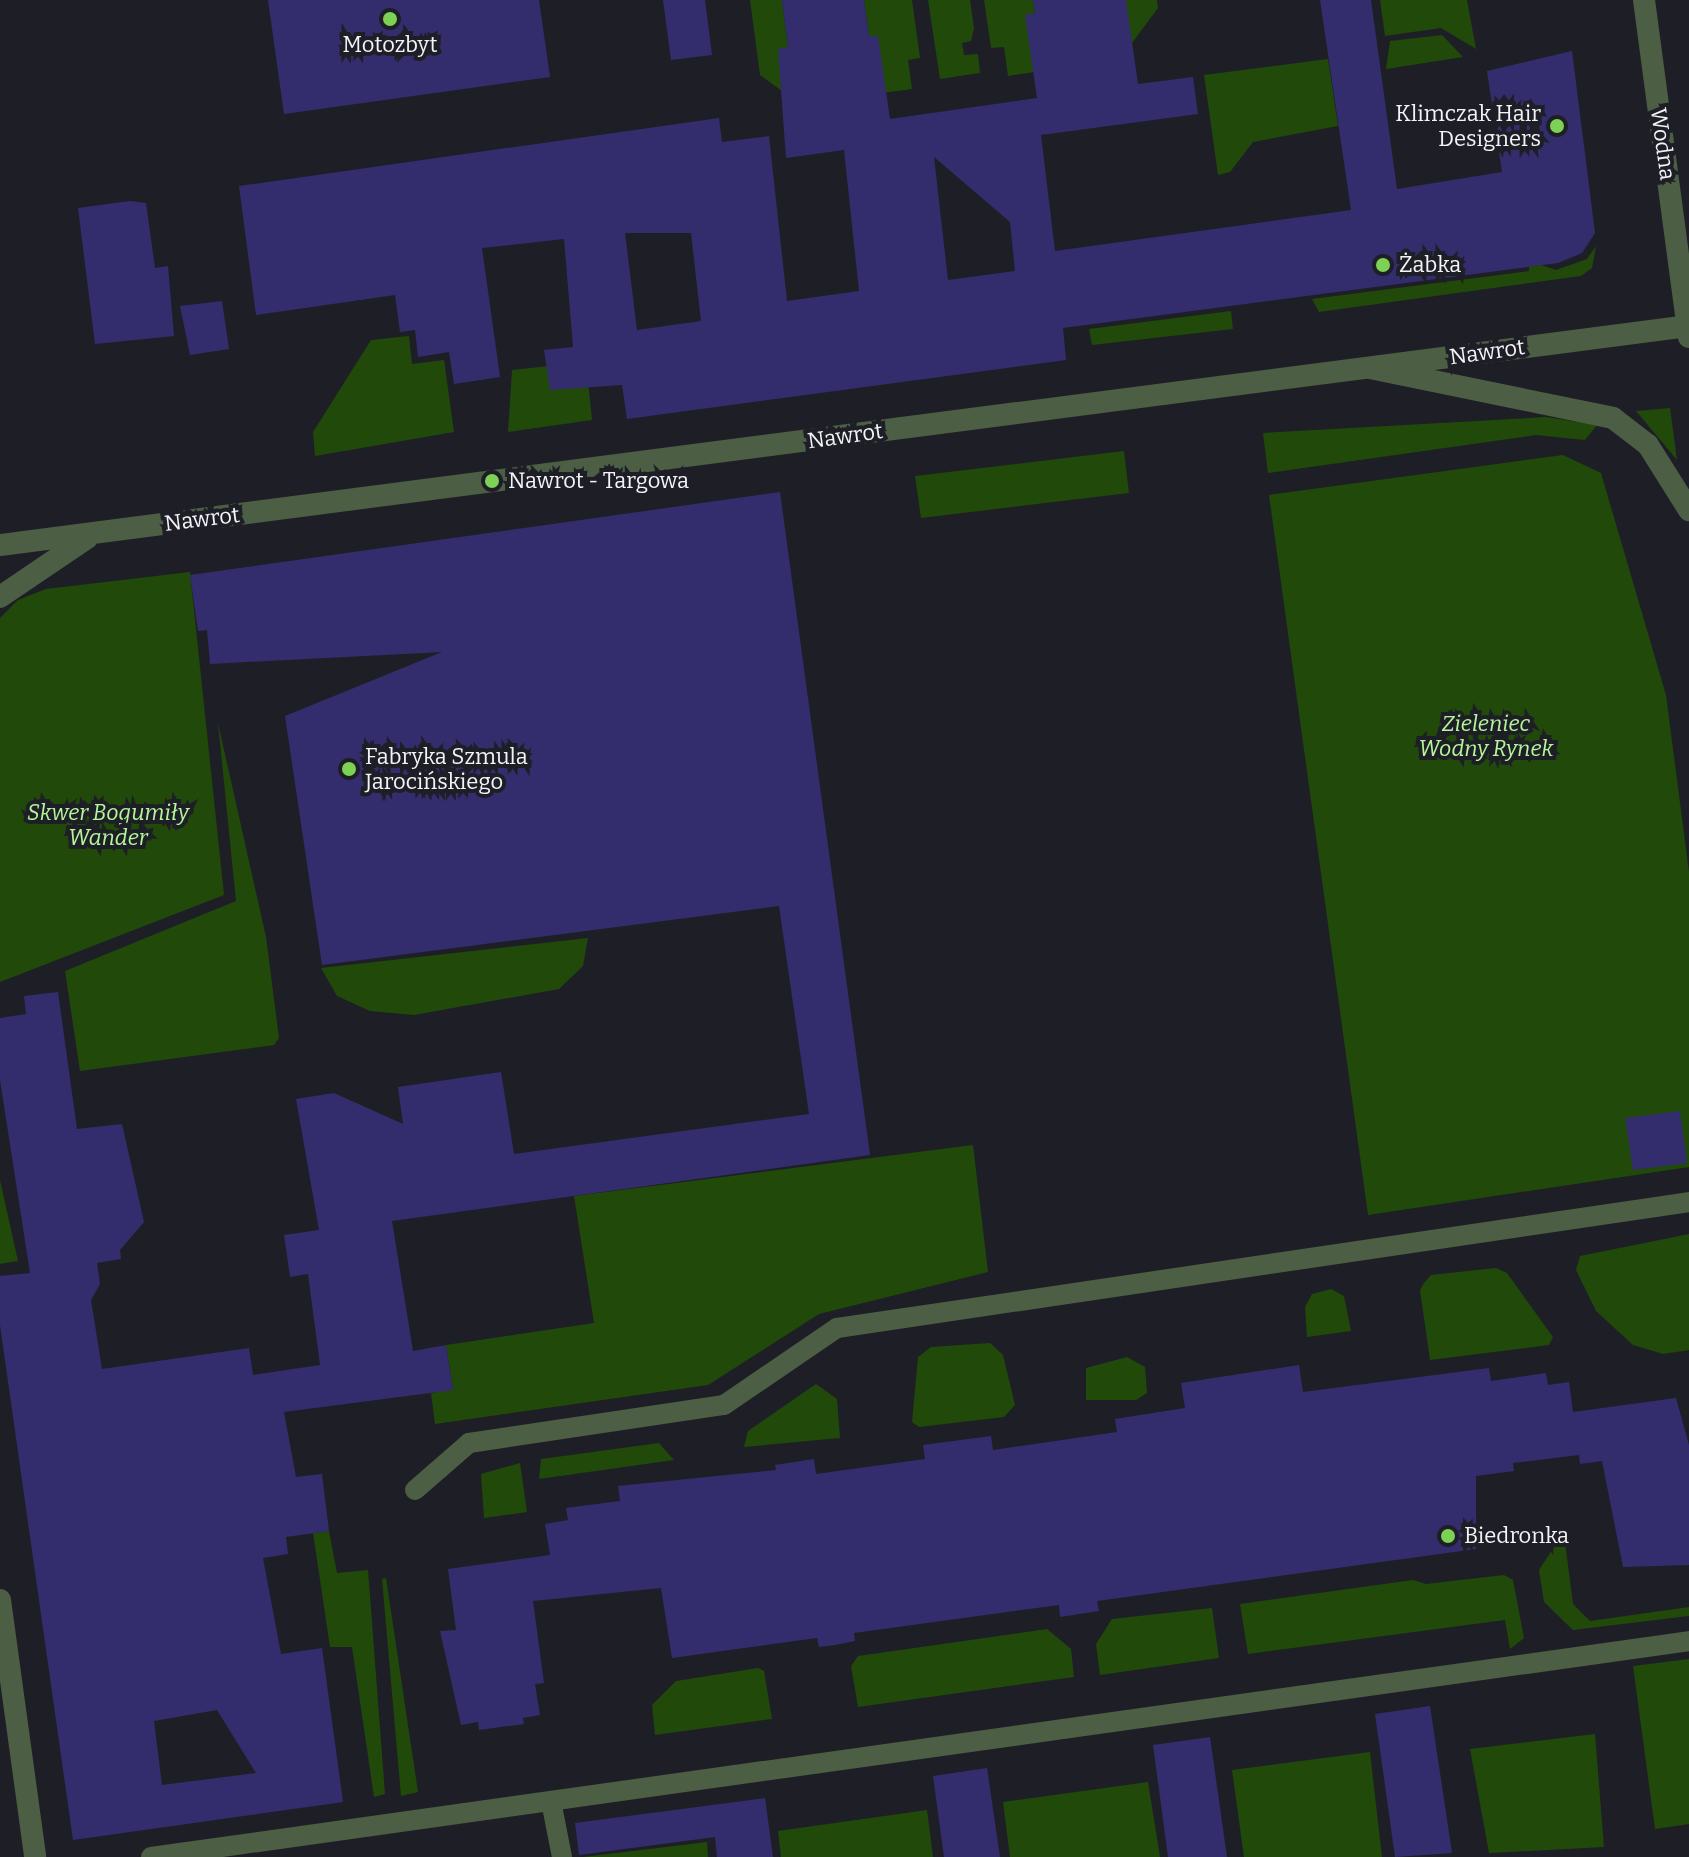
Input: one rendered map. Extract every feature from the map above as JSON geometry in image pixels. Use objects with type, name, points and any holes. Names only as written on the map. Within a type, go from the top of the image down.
[{"type":"street","name":"Wodna","points":[[1644,0],[1689,330]]},
{"type":"street","name":"Nawrot","points":[[0,545],[1368,368],[1689,330]]},
{"type":"street","points":[[1368,368],[1613,418],[1648,445],[1689,510]]},
{"type":"street","points":[[0,597],[95,534]]},
{"type":"street","points":[[0,1600],[35,1857]]},
{"type":"lane","points":[[415,1490],[469,1443],[724,1405],[837,1328],[1689,1202]]},
{"type":"lane","points":[[151,1857],[1689,1641]]},
{"type":"lane","points":[[551,1801],[562,1857]]},
{"type":"green space","points":[[750,0],[782,0],[788,47],[869,36],[864,0],[912,0],[920,58],[908,60],[912,89],[800,104],[760,75]]},
{"type":"green space","points":[[928,0],[970,0],[974,28],[971,41],[962,43],[964,55],[978,54],[980,73],[940,79]]},
{"type":"green space","points":[[984,0],[1033,0],[1035,13],[1025,15],[1126,0],[1157,0],[1158,8],[1120,59],[1008,76],[1004,47],[991,48]]},
{"type":"green space","points":[[1380,0],[1467,0],[1476,49],[1441,28],[1385,36]]},
{"type":"green space","points":[[1442,35],[1463,57],[1386,69],[1390,41]]},
{"type":"green space","points":[[1328,59],[1338,126],[1253,142],[1230,172],[1218,175],[1204,75]]},
{"type":"green space","points":[[1596,246],[1592,268],[1581,276],[1319,312],[1312,299],[1529,271],[1529,261],[1556,270],[1587,259]]},
{"type":"green space","points":[[1231,311],[1233,329],[1092,345],[1089,329]]},
{"type":"green space","points":[[409,336],[412,364],[444,360],[454,432],[315,456],[313,432],[371,340]]},
{"type":"green space","points":[[586,362],[592,420],[508,432],[512,370]]},
{"type":"green space","points":[[1670,408],[1677,460],[1636,411]]},
{"type":"green space","points":[[1546,417],[1597,425],[1585,440],[1536,435],[1268,473],[1263,433]]},
{"type":"green space","points":[[1124,451],[1129,493],[921,518],[915,476]]},
{"type":"green space","name":"Zieleniec Wodny Rynek","points":[[1563,455],[1601,473],[1666,695],[1689,872],[1689,1167],[1368,1215],[1269,495]]},
{"type":"green space","name":"Skwer Bogumiły Wander","points":[[190,572],[224,895],[0,982],[0,618],[18,600],[46,589]]},
{"type":"green space","points":[[218,723],[266,937],[279,1038],[274,1045],[80,1071],[65,971],[236,901]]},
{"type":"green space","points":[[588,938],[583,966],[559,989],[414,1015],[370,1011],[337,996],[321,968]]},
{"type":"green space","points":[[973,1145],[988,1272],[819,1314],[708,1385],[435,1424],[431,1393],[453,1389],[446,1345],[594,1323],[574,1196]]},
{"type":"green space","points":[[0,1180],[18,1261],[0,1264]]},
{"type":"green space","points":[[1689,1234],[1689,1350],[1663,1354],[1633,1345],[1596,1311],[1576,1270],[1580,1256]]},
{"type":"green space","points":[[1496,1268],[1507,1273],[1553,1337],[1549,1345],[1430,1360],[1420,1290],[1424,1283],[1431,1275]]},
{"type":"green space","points":[[1331,1289],[1344,1296],[1351,1331],[1307,1337],[1305,1307],[1312,1294]]},
{"type":"green space","points":[[990,1343],[1003,1355],[1015,1405],[1004,1417],[919,1427],[912,1422],[918,1357],[931,1347]]},
{"type":"green space","points":[[1127,1357],[1145,1367],[1147,1393],[1136,1400],[1086,1400],[1086,1368]]},
{"type":"green space","points":[[816,1384],[837,1399],[840,1438],[744,1447],[748,1431]]},
{"type":"green space","points":[[659,1443],[674,1460],[539,1479],[541,1459]]},
{"type":"green space","points":[[520,1463],[527,1512],[484,1518],[481,1474]]},
{"type":"green space","points":[[329,1531],[337,1573],[368,1570],[385,1794],[374,1797],[352,1647],[330,1647],[313,1533]]},
{"type":"green space","points":[[1565,1542],[1573,1604],[1590,1621],[1689,1607],[1689,1616],[1573,1630],[1544,1602],[1539,1570],[1556,1544]]},
{"type":"green space","points":[[1504,1575],[1513,1580],[1524,1638],[1510,1649],[1505,1620],[1248,1654],[1240,1604],[1413,1580],[1426,1584]]},
{"type":"green space","points":[[386,1578],[418,1792],[401,1796],[382,1579]]},
{"type":"green space","points":[[1212,1608],[1219,1658],[1100,1675],[1096,1644],[1112,1619]]},
{"type":"green space","points":[[1047,1629],[1071,1649],[1074,1677],[858,1707],[851,1666],[858,1656]]},
{"type":"green space","points":[[1689,1659],[1689,1824],[1655,1829],[1633,1666]]},
{"type":"green space","points":[[758,1668],[764,1671],[772,1719],[655,1735],[652,1705],[676,1681]]},
{"type":"green space","points":[[1595,1734],[1604,1847],[1489,1853],[1470,1749]]},
{"type":"green space","points":[[1370,1752],[1382,1857],[1244,1857],[1232,1770]]},
{"type":"green space","points":[[1148,1782],[1160,1857],[1010,1857],[1003,1802]]},
{"type":"green space","points":[[927,1810],[933,1857],[781,1857],[778,1831]]},
{"type":"green space","points":[[707,1842],[708,1857],[583,1857]]},
{"type":"building","points":[[268,0],[539,0],[550,77],[284,114]]},
{"type":"building","points":[[663,0],[705,0],[712,55],[671,60]]},
{"type":"building","points":[[782,0],[864,0],[869,36],[878,36],[890,119],[1037,98],[1025,15],[1035,13],[1033,0],[1126,0],[1138,84],[1193,77],[1198,114],[1041,135],[1055,251],[1351,210],[1320,0],[1371,0],[1397,189],[1502,172],[1487,71],[1572,51],[1595,233],[1582,253],[1558,263],[1063,328],[1066,360],[627,419],[622,385],[550,390],[544,350],[573,347],[564,239],[482,248],[500,377],[454,384],[449,352],[418,357],[415,330],[400,332],[395,295],[256,315],[239,186],[719,118],[722,142],[769,136],[787,301],[859,291],[844,150],[786,158],[778,49],[788,47]],"holes":[[[934,157],[1010,222],[1015,271],[948,280]],[[625,233],[691,233],[701,321],[637,330]]]},
{"type":"building","points":[[130,201],[146,203],[155,268],[168,266],[174,336],[95,344],[78,208]]},
{"type":"building","points":[[222,301],[229,349],[190,355],[180,306]]},
{"type":"building","points":[[780,492],[870,1155],[392,1221],[413,1351],[446,1345],[453,1390],[284,1412],[296,1477],[322,1474],[329,1531],[286,1537],[288,1554],[263,1558],[281,1654],[322,1648],[343,1802],[73,1840],[0,1325],[0,1276],[30,1273],[0,1080],[0,1018],[26,1014],[24,996],[58,992],[77,1129],[122,1124],[144,1222],[120,1250],[121,1259],[97,1263],[100,1284],[91,1300],[102,1369],[249,1348],[253,1375],[320,1365],[308,1274],[290,1277],[284,1235],[319,1230],[296,1099],[334,1093],[403,1124],[398,1087],[501,1072],[514,1154],[809,1114],[779,906],[322,965],[285,716],[442,652],[210,664],[207,630],[198,631],[190,575]],"holes":[[[217,1710],[256,1773],[162,1785],[154,1721]]]},
{"type":"building","points":[[1680,1111],[1687,1163],[1633,1170],[1625,1118]]},
{"type":"building","points":[[1299,1365],[1303,1392],[1489,1368],[1491,1381],[1546,1373],[1548,1385],[1569,1382],[1573,1412],[1676,1398],[1689,1445],[1689,1565],[1623,1567],[1602,1461],[1580,1464],[1579,1455],[1513,1463],[1514,1471],[1476,1476],[1476,1549],[1097,1601],[1099,1611],[1060,1617],[1059,1605],[854,1633],[855,1641],[835,1645],[819,1647],[817,1638],[672,1658],[661,1588],[533,1601],[544,1683],[535,1684],[540,1715],[523,1718],[524,1724],[479,1730],[478,1722],[461,1725],[440,1631],[456,1630],[448,1569],[550,1555],[545,1524],[568,1520],[566,1508],[620,1501],[618,1486],[776,1470],[775,1465],[814,1459],[816,1474],[925,1459],[923,1445],[991,1436],[993,1450],[1117,1432],[1115,1419],[1185,1408],[1181,1383]]},
{"type":"building","points":[[1430,1706],[1452,1853],[1395,1857],[1375,1714]]},
{"type":"building","points":[[1210,1737],[1227,1857],[1168,1857],[1153,1745]]},
{"type":"building","points":[[987,1768],[1000,1857],[944,1857],[933,1776]]},
{"type":"building","points":[[765,1798],[773,1857],[717,1857],[715,1837],[579,1855],[575,1823]]},
{"type":"place","name":"Motozbyt","points":[[390,19]]},
{"type":"place","name":"Klimczak Hair Designers","points":[[1557,126]]},
{"type":"place","name":"Żabka","points":[[1383,265]]},
{"type":"place","name":"Nawrot - Targowa","points":[[492,481]]},
{"type":"place","name":"Fabryka Szmula Jarocińskiego","points":[[349,769]]},
{"type":"place","name":"Biedronka","points":[[1448,1536]]}]
